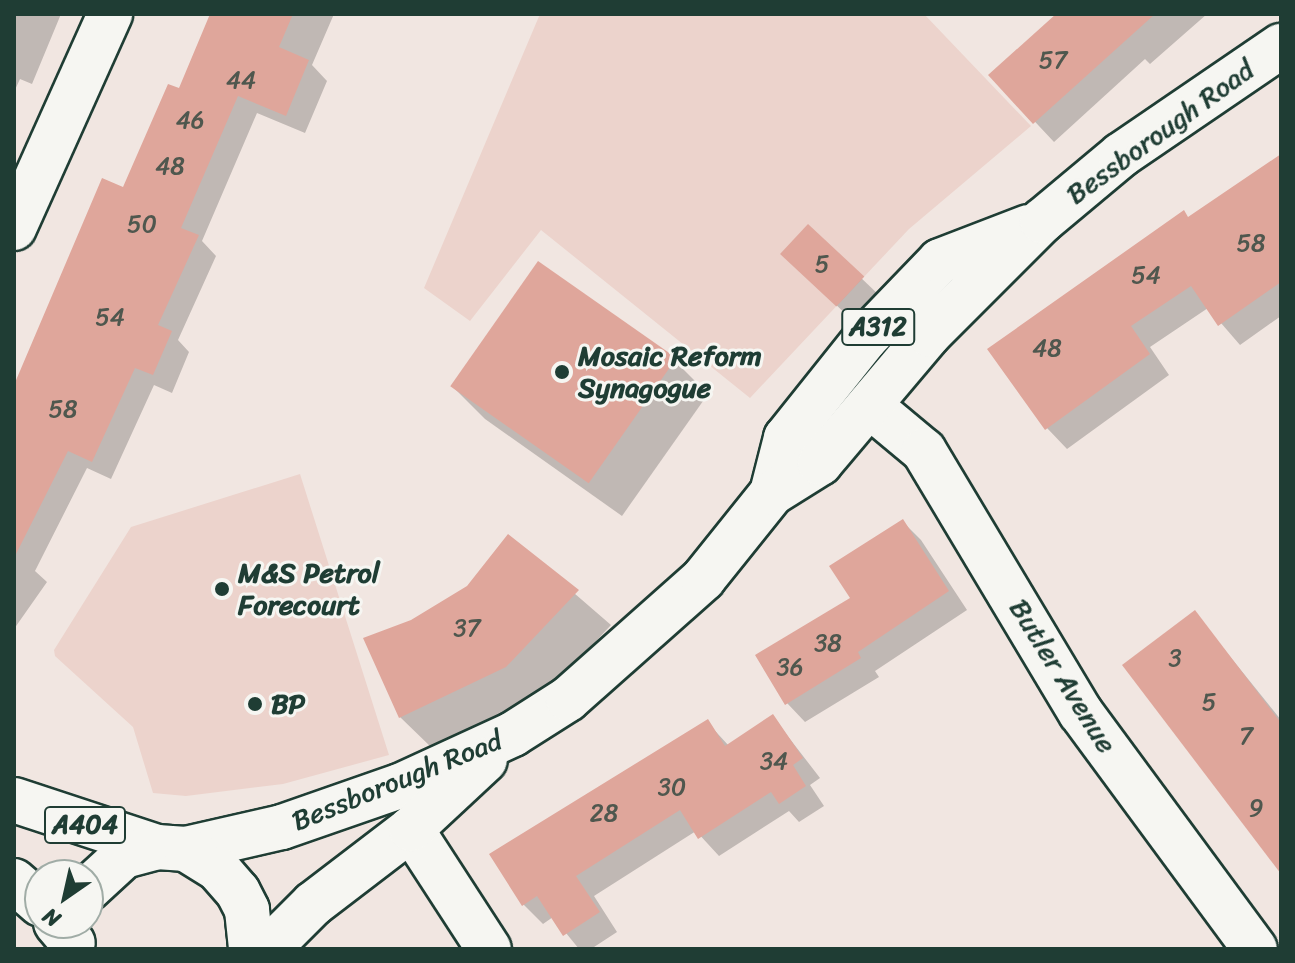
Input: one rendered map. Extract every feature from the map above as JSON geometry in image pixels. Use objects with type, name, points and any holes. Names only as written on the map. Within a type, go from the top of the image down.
[{"type":"main road","points":[[14,228],[110,14]]},
{"type":"main road","name":"Bessborough Road","points":[[268,949],[313,904],[411,829],[513,734],[593,679],[703,579],[772,493],[820,463],[929,334],[1042,221],[1121,155],[1281,46]]},
{"type":"main road","name":"Bessborough Road","points":[[772,493],[786,438],[865,339],[940,261],[1042,221]]},
{"type":"main road","name":"Butler Avenue","points":[[870,406],[924,451],[1081,713],[1255,949]]},
{"type":"main road","name":"Bessborough Road","points":[[104,874],[124,856],[311,817],[400,786],[513,734]]},
{"type":"main road","name":"A404","points":[[14,800],[172,848]]},
{"type":"main road","points":[[411,829],[489,949]]},
{"type":"main road","points":[[172,848],[218,869],[238,892],[247,910],[251,949]]},
{"type":"shaded area","points":[[540,14],[924,14],[1031,126],[909,229],[750,398],[541,230],[470,321],[424,288]]},
{"type":"shaded area","points":[[300,474],[389,755],[283,784],[186,796],[153,793],[133,727],[55,656],[54,650],[131,527]]},
{"type":"building","points":[[210,14],[293,14],[279,47],[309,60],[286,116],[238,96],[181,228],[199,235],[158,325],[172,331],[153,375],[135,368],[92,462],[68,451],[14,558],[14,385],[102,178],[123,187],[168,84],[179,88]]},
{"type":"building","points":[[1056,14],[1155,14],[1033,124],[988,75]]},
{"type":"building","points":[[1281,154],[1281,282],[1218,326],[1191,286],[1131,326],[1150,354],[1045,430],[987,349],[1184,210],[1188,217]]},
{"type":"building","points":[[808,224],[864,277],[836,306],[780,254]]},
{"type":"building","name":"Mosaic Reform Synagogue","points":[[538,261],[676,358],[589,483],[450,386]]},
{"type":"building","points":[[903,519],[949,591],[858,652],[861,658],[785,705],[755,655],[850,598],[829,566]]},
{"type":"building","points":[[508,534],[579,590],[506,667],[399,718],[363,638],[411,620],[467,586]]},
{"type":"building","points":[[1195,610],[1281,723],[1281,874],[1122,665]]},
{"type":"building","points":[[773,714],[803,758],[793,765],[806,786],[779,804],[771,792],[698,839],[680,810],[576,876],[600,912],[563,936],[537,896],[522,906],[489,854],[708,719],[725,746]]},
{"type":"place","name":"Mosaic Reform Synagogue","points":[[562,372]]},
{"type":"place","name":"M&S Petrol Forecourt","points":[[222,589]]},
{"type":"place","name":"BP","points":[[255,704]]}]
